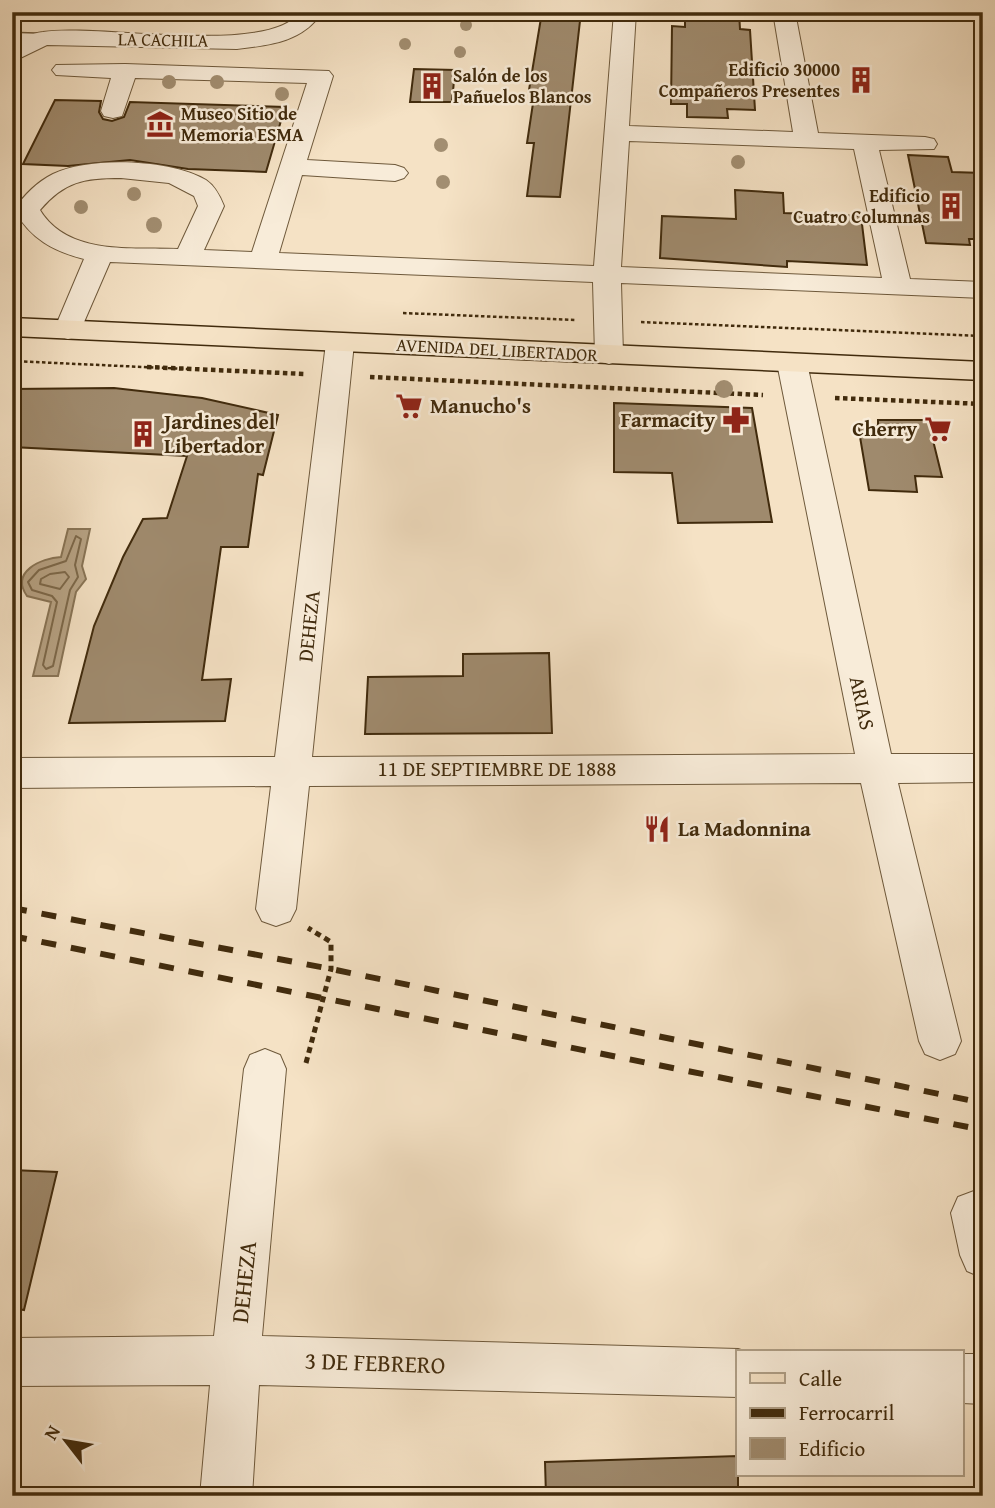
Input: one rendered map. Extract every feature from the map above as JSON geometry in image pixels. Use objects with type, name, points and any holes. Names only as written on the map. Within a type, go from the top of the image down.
[{"type":"main road","name":"AVENIDA DEL LIBERTADOR","points":[[12,327],[983,372]]},
{"type":"street","name":"LA CACHILA","points":[[44,38],[237,42],[295,29],[311,12]]},
{"type":"street","points":[[609,355],[607,275],[625,12]]},
{"type":"street","points":[[785,12],[807,140]]},
{"type":"street","points":[[12,55],[31,41],[44,38]]},
{"type":"street","points":[[64,70],[321,76],[263,260]]},
{"type":"street","points":[[113,111],[125,71]]},
{"type":"street","points":[[617,133],[925,144]]},
{"type":"street","points":[[864,142],[898,288]]},
{"type":"street","points":[[292,167],[396,173]]},
{"type":"street","points":[[187,258],[211,206],[206,193],[196,185],[165,173],[78,173],[43,190],[27,210],[36,228],[77,251],[100,254],[187,258],[263,260],[898,288],[983,290]]},
{"type":"street","points":[[68,330],[100,254]]},
{"type":"street","name":"DEHEZA","points":[[276,909],[340,343]]},
{"type":"street","name":"ARIAS","points":[[792,363],[876,768],[940,1041]]},
{"type":"street","name":"11 DE SEPTIEMBRE DE 1888","points":[[12,773],[983,768]]},
{"type":"street","name":"DEHEZA","points":[[226,1496],[236,1360],[265,1069]]},
{"type":"street","name":"3 DE FEBRERO","points":[[12,1362],[236,1360],[736,1373]]},
{"type":"street","points":[[964,1378],[983,1379]]},
{"type":"lane","points":[[12,37],[44,38]]},
{"type":"path","points":[[401,313],[983,336]]},
{"type":"path","points":[[967,326],[968,342]]},
{"type":"path","points":[[12,361],[983,404]]},
{"type":"path","points":[[265,1069],[303,1075],[331,969],[331,942],[276,909]]},
{"type":"water","points":[[68,529],[90,529],[82,566],[86,579],[76,592],[58,676],[33,676],[51,602],[27,596],[22,580],[25,573],[37,563],[61,557]]},
{"type":"building","points":[[542,12],[581,12],[560,197],[527,196],[534,143],[527,143],[535,90],[529,90]]},
{"type":"building","points":[[685,12],[739,12],[740,29],[750,30],[755,110],[727,109],[728,118],[687,117],[687,104],[671,104],[672,26],[685,27]]},
{"type":"building","name":"Salón de los Pañuelos Blancos","points":[[414,69],[455,70],[452,102],[410,102]]},
{"type":"building","name":"Museo Sitio de Memoria ESMA","points":[[55,100],[101,101],[99,112],[103,119],[112,121],[124,117],[130,102],[285,107],[266,172],[188,169],[130,160],[68,166],[23,164]]},
{"type":"building","name":"Edificio Cuatro Columnas","points":[[908,155],[948,157],[952,172],[983,173],[983,239],[969,239],[970,245],[926,243]]},
{"type":"building","points":[[735,190],[783,193],[784,213],[861,216],[867,265],[787,261],[787,267],[660,258],[662,216],[736,219]]},
{"type":"building","points":[[114,388],[202,398],[278,415],[263,475],[258,474],[248,547],[221,547],[202,680],[231,679],[225,721],[69,723],[94,626],[123,557],[143,519],[167,518],[187,456],[12,447],[12,389]]},
{"type":"building","points":[[614,403],[752,408],[772,522],[678,523],[672,473],[614,472]]},
{"type":"building","points":[[878,420],[928,420],[942,477],[915,476],[917,492],[869,490],[858,425],[878,426]]},
{"type":"building","points":[[549,653],[552,733],[365,734],[368,677],[463,676],[463,654]]},
{"type":"building","points":[[12,1170],[57,1172],[24,1310],[12,1308]]},
{"type":"building","points":[[736,1456],[738,1496],[546,1496],[545,1462]]},
{"type":"railway","points":[[12,908],[331,969],[983,1103]]},
{"type":"railway","points":[[12,936],[983,1130]]},
{"type":"place","name":"Edificio 30000 Compañeros Presentes","points":[[861,80]]},
{"type":"place","name":"Salón de los Pañuelos Blancos","points":[[432,86]]},
{"type":"place","name":"Museo Sitio de Memoria ESMA","points":[[160,124]]},
{"type":"place","name":"Edificio Cuatro Columnas","points":[[951,206]]},
{"type":"place","name":"Manucho's","points":[[409,406]]},
{"type":"place","name":"Farmacity","points":[[736,420]]},
{"type":"place","name":"Cherry","points":[[938,429]]},
{"type":"place","name":"Jardines del Libertador","points":[[143,434]]},
{"type":"place","name":"La Madonnina","points":[[657,829]]}]
